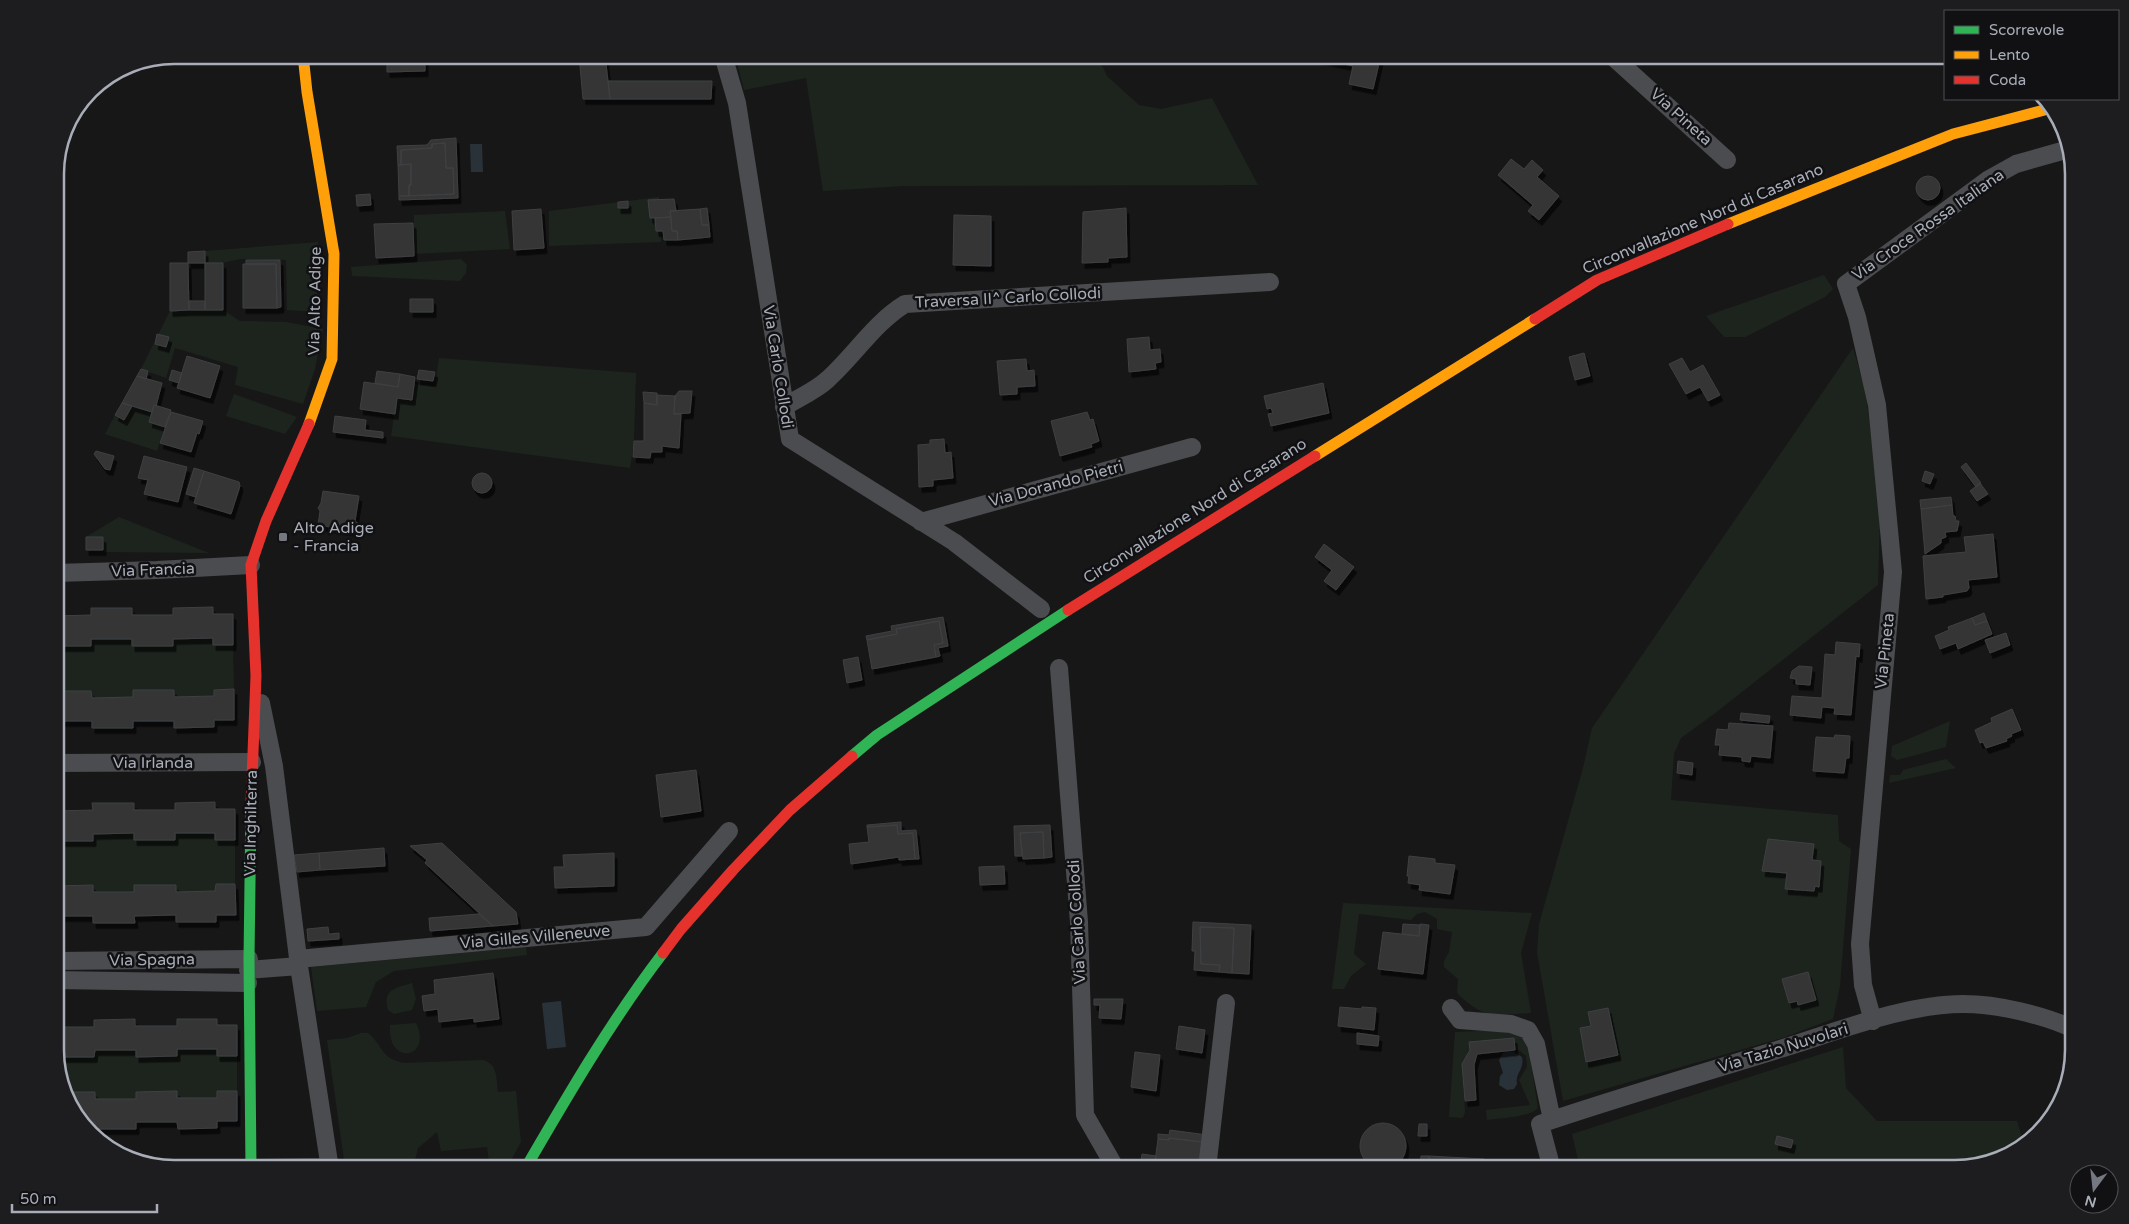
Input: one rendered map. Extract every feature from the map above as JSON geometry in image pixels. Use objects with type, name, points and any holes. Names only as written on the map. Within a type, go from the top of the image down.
[{"type":"main road","name":"Via Alto Adige","points":[[251,566],[266,521],[306,432],[332,359],[334,254],[304,64]]},
{"type":"main road","name":"Circonvallazione Nord di Casarano","points":[[531,1160],[580,1074],[641,982],[681,929],[732,870],[790,810],[877,735],[1035,631],[1597,280],[1770,206],[1953,134],[2045,110]]},
{"type":"main road","name":"Via Inghilterra","points":[[251,566],[256,676],[252,762],[248,971],[251,1160]]},
{"type":"street","name":"Via Carlo Collodi","points":[[726,64],[737,103],[790,439],[954,542],[1041,609]]},
{"type":"street","name":"Via Pineta","points":[[1621,64],[1727,160]]},
{"type":"street","name":"Via Croce Rossa Italiana","points":[[1846,284],[1989,179],[2016,164],[2063,151]]},
{"type":"street","name":"Traversa II^ Carlo Collodi","points":[[784,407],[826,381],[886,317],[905,304],[1270,282]]},
{"type":"street","name":"Via Pineta","points":[[1846,284],[1857,317],[1877,406],[1893,572],[1860,944],[1864,985],[1873,1021]]},
{"type":"street","name":"Via Dorando Pietri","points":[[921,522],[1192,447]]},
{"type":"street","name":"Via Francia","points":[[64,573],[251,566]]},
{"type":"street","name":"Via Carlo Collodi","points":[[1059,668],[1079,922],[1085,1115],[1111,1160]]},
{"type":"street","name":"Via Inghilterra","points":[[256,676],[274,766],[298,962],[328,1160]]},
{"type":"street","name":"Via Irlanda","points":[[64,763],[252,762]]},
{"type":"street","name":"Via Gilles Villeneuve","points":[[298,962],[646,927],[729,831]]},
{"type":"street","name":"Via Spagna","points":[[64,961],[248,971]]},
{"type":"street","points":[[248,971],[298,962]]},
{"type":"street","name":"Via Spagna","points":[[64,980],[248,971]]},
{"type":"street","points":[[1208,1160],[1226,1003]]},
{"type":"street","name":"Via Tazio Nuvolari","points":[[1552,1120],[1873,1021],[1929,1006],[1964,1004],[2001,1008],[2065,1025]]},
{"type":"street","points":[[1450,1008],[1460,1020],[1511,1024],[1528,1030],[1536,1044],[1552,1120],[1540,1124],[1550,1160]]},
{"type":"shaded area","points":[[737,64],[1101,64],[1107,76],[1139,105],[1161,109],[1212,98],[1258,185],[904,186],[823,191],[806,78],[744,90]]},
{"type":"shaded area","points":[[470,144],[482,144],[483,172],[471,172]]},
{"type":"shaded area","points":[[659,197],[661,242],[549,246],[549,211]]},
{"type":"shaded area","points":[[505,211],[510,249],[414,254],[414,215]]},
{"type":"shaded area","points":[[318,242],[317,312],[287,310],[286,260],[240,259],[223,263],[205,263],[205,251]]},
{"type":"shaded area","points":[[461,259],[467,265],[466,273],[460,281],[352,276],[351,267]]},
{"type":"shaded area","points":[[1824,275],[1833,289],[1825,297],[1745,337],[1724,337],[1706,316]]},
{"type":"shaded area","points":[[223,310],[240,321],[286,322],[323,329],[315,369],[303,404],[235,385],[238,367],[175,348],[166,378],[141,369],[170,311]]},
{"type":"shaded area","points":[[1853,348],[1866,392],[1880,516],[1878,585],[1681,738],[1674,754],[1671,800],[1838,815],[1839,841],[1851,849],[1840,986],[1833,1019],[1782,1038],[1563,1101],[1537,952],[1539,924],[1583,768],[1592,728]]},
{"type":"shaded area","points":[[439,358],[636,373],[634,441],[630,468],[391,436],[397,398],[411,400],[414,384],[435,387]]},
{"type":"shaded area","points":[[234,394],[297,417],[285,434],[226,416]]},
{"type":"shaded area","points":[[132,406],[152,412],[150,422],[165,427],[157,451],[105,434],[115,415],[124,420]]},
{"type":"shaded area","points":[[119,517],[209,553],[104,552],[103,537],[86,537]]},
{"type":"shaded area","points":[[213,638],[214,645],[233,645],[234,689],[214,690],[214,696],[174,697],[173,690],[133,690],[133,697],[92,698],[91,691],[64,691],[64,646],[91,646],[91,639],[132,639],[133,646],[173,646],[173,639]]},
{"type":"shaded area","points":[[1950,721],[1946,747],[1897,760],[1891,756],[1892,746]]},
{"type":"shaded area","points":[[1946,759],[1956,768],[1889,783],[1890,775],[1900,775],[1903,770]]},
{"type":"shaded area","points":[[134,833],[134,840],[175,840],[175,833],[215,833],[215,840],[235,840],[235,884],[216,884],[215,891],[176,892],[175,885],[135,885],[134,892],[93,892],[93,885],[64,886],[64,841],[93,841],[93,834]]},
{"type":"shaded area","points":[[1343,903],[1532,913],[1521,953],[1531,1013],[1491,1014],[1483,1012],[1466,1002],[1457,993],[1458,979],[1444,967],[1444,961],[1449,952],[1452,932],[1437,929],[1437,919],[1425,912],[1417,914],[1411,920],[1359,914],[1354,954],[1366,964],[1351,976],[1344,989],[1332,989]]},
{"type":"shaded area","points":[[526,947],[527,955],[394,971],[376,982],[366,1007],[317,1011],[311,967]]},
{"type":"shaded area","points":[[412,983],[416,999],[412,1010],[394,1014],[388,1010],[387,998],[392,990]]},
{"type":"shaded area","points":[[561,1001],[566,1047],[547,1049],[542,1003]]},
{"type":"shaded area","points":[[416,1023],[420,1040],[418,1046],[410,1053],[399,1051],[392,1041],[390,1025]]},
{"type":"shaded area","points":[[1502,1030],[1522,1037],[1528,1044],[1538,1108],[1522,1115],[1487,1120],[1486,1110],[1530,1105],[1519,1080],[1527,1067],[1526,1056],[1519,1050],[1515,1050],[1514,1038],[1470,1042],[1470,1050],[1462,1064],[1465,1112],[1463,1118],[1449,1117],[1455,1032]]},
{"type":"shaded area","points":[[361,1033],[368,1033],[387,1055],[405,1063],[483,1060],[488,1062],[494,1068],[498,1092],[516,1091],[521,1142],[511,1160],[489,1160],[487,1147],[441,1151],[437,1132],[418,1148],[415,1160],[344,1160],[327,1040],[347,1038]]},
{"type":"shaded area","points":[[1843,1047],[1846,1088],[1877,1121],[2017,1121],[2022,1138],[2010,1146],[1984,1157],[1956,1160],[1578,1160],[1572,1134]]},
{"type":"shaded area","points":[[177,1049],[217,1049],[217,1056],[237,1056],[237,1091],[217,1091],[217,1098],[177,1098],[177,1091],[136,1092],[136,1099],[95,1099],[95,1092],[72,1092],[64,1058],[94,1057],[95,1050],[136,1050],[136,1057],[176,1056]]},
{"type":"shaded area","points":[[1512,1051],[1522,1057],[1523,1061],[1517,1077],[1517,1084],[1514,1089],[1507,1090],[1499,1085],[1500,1076],[1503,1073],[1499,1060],[1503,1053]]},
{"type":"building","points":[[387,64],[425,64],[425,71],[387,72]]},
{"type":"building","points":[[580,64],[606,64],[610,99],[583,99]]},
{"type":"building","points":[[1344,64],[1379,64],[1373,89],[1349,84],[1353,66]]},
{"type":"building","points":[[608,81],[712,81],[711,99],[610,99]]},
{"type":"building","points":[[456,138],[458,198],[399,200],[399,196],[454,194],[453,168],[446,168],[445,143],[432,144],[432,148],[401,150],[401,165],[398,165],[397,146],[427,145],[431,140]]},
{"type":"building","points":[[445,143],[446,168],[453,168],[454,194],[409,196],[411,164],[401,165],[401,150],[432,148],[432,144]]},
{"type":"building","points":[[1511,159],[1524,169],[1532,160],[1543,170],[1537,177],[1559,196],[1539,220],[1528,211],[1533,205],[1498,175]]},
{"type":"building","points":[[411,164],[409,196],[399,196],[398,165]]},
{"type":"building","points":[[1928,176],[1937,179],[1940,188],[1937,197],[1928,200],[1919,197],[1916,188],[1919,179]]},
{"type":"building","points":[[370,194],[371,205],[357,206],[356,195]]},
{"type":"building","points":[[674,199],[676,211],[670,211],[671,217],[650,218],[648,200]]},
{"type":"building","points":[[628,201],[628,208],[618,208],[618,202]]},
{"type":"building","points":[[707,208],[709,225],[702,225],[700,209]]},
{"type":"building","points":[[1126,208],[1127,257],[1108,258],[1108,262],[1082,263],[1083,212]]},
{"type":"building","points":[[541,209],[544,248],[514,250],[512,211]]},
{"type":"building","points":[[700,209],[702,225],[709,225],[710,237],[678,240],[677,231],[672,231],[670,211]]},
{"type":"building","points":[[954,215],[991,216],[991,266],[953,265]]},
{"type":"building","points":[[671,217],[672,231],[677,231],[678,240],[664,240],[663,231],[656,231],[655,218]]},
{"type":"building","points":[[413,223],[414,256],[376,258],[374,224]]},
{"type":"building","points":[[205,251],[205,263],[188,263],[188,252]]},
{"type":"building","points":[[246,260],[280,260],[281,307],[277,308],[276,264],[246,264]]},
{"type":"building","points":[[170,263],[188,263],[189,310],[170,311]]},
{"type":"building","points":[[205,263],[223,263],[223,310],[205,310]]},
{"type":"building","points":[[243,264],[276,264],[277,308],[243,308]]},
{"type":"building","points":[[410,299],[433,299],[433,312],[410,312]]},
{"type":"building","points":[[189,301],[205,301],[205,310],[189,310]]},
{"type":"building","points":[[157,334],[169,337],[166,347],[155,344]]},
{"type":"building","points":[[1149,337],[1150,350],[1160,349],[1161,362],[1155,363],[1156,369],[1129,372],[1127,339]]},
{"type":"building","points":[[1584,353],[1590,376],[1575,380],[1569,357]]},
{"type":"building","points":[[187,356],[220,366],[210,398],[177,388]]},
{"type":"building","points":[[1682,358],[1690,372],[1703,365],[1720,395],[1708,401],[1700,387],[1686,394],[1669,364]]},
{"type":"building","points":[[1026,359],[1027,371],[1034,370],[1035,386],[1017,387],[1017,394],[1000,395],[997,361]]},
{"type":"building","points":[[141,369],[148,371],[146,379],[137,376]]},
{"type":"building","points":[[172,370],[182,373],[179,383],[169,380]]},
{"type":"building","points":[[419,370],[435,372],[433,381],[417,379]]},
{"type":"building","points":[[377,371],[400,374],[398,387],[375,383]]},
{"type":"building","points":[[400,374],[415,377],[412,400],[397,398],[395,414],[360,409],[364,382],[398,387]]},
{"type":"building","points":[[137,376],[162,383],[156,406],[154,405],[152,412],[122,403]]},
{"type":"building","points":[[1323,383],[1329,413],[1271,426],[1268,414],[1273,413],[1271,408],[1267,409],[1264,396]]},
{"type":"building","points":[[679,391],[692,391],[690,413],[674,414],[675,396]]},
{"type":"building","points":[[643,392],[657,393],[657,405],[644,403]]},
{"type":"building","points":[[657,395],[675,396],[674,414],[681,414],[679,448],[662,446],[662,452],[651,452],[650,458],[633,457],[634,441],[644,441],[644,403],[657,405]]},
{"type":"building","points":[[122,403],[132,406],[124,420],[115,415]]},
{"type":"building","points":[[154,405],[171,410],[165,427],[149,422]]},
{"type":"building","points":[[171,412],[203,421],[191,452],[160,443]]},
{"type":"building","points":[[1087,412],[1090,420],[1093,419],[1099,441],[1091,444],[1092,447],[1060,456],[1051,421]]},
{"type":"building","points":[[335,416],[366,420],[365,430],[383,432],[383,438],[333,432]]},
{"type":"building","points":[[944,439],[945,453],[951,452],[953,478],[933,480],[933,486],[919,487],[918,445],[930,444],[930,440]]},
{"type":"building","points":[[96,451],[114,456],[110,470],[105,469],[94,454]]},
{"type":"building","points":[[144,456],[187,467],[178,502],[144,494],[148,480],[138,478]]},
{"type":"building","points":[[1966,463],[1981,483],[1976,487],[1961,467]]},
{"type":"building","points":[[194,468],[204,471],[196,497],[186,494]]},
{"type":"building","points":[[204,471],[239,482],[240,486],[231,514],[194,503]]},
{"type":"building","points":[[1925,471],[1934,474],[1930,484],[1922,481]]},
{"type":"building","points":[[482,473],[489,476],[492,483],[489,490],[482,493],[475,490],[472,483],[475,476]]},
{"type":"building","points":[[1980,483],[1988,494],[1977,501],[1970,491]]},
{"type":"building","points":[[323,491],[359,496],[355,521],[359,524],[359,528],[354,531],[318,525],[320,511],[318,508]]},
{"type":"building","points":[[1951,497],[1952,505],[1921,509],[1920,500]]},
{"type":"building","points":[[1952,505],[1953,516],[1955,516],[1956,521],[1959,521],[1957,531],[1945,532],[1946,537],[1941,539],[1941,543],[1925,554],[1921,509]]},
{"type":"building","points":[[1993,534],[1997,577],[1968,580],[1969,588],[1967,591],[1926,599],[1923,556],[1966,552],[1964,537]]},
{"type":"building","points":[[86,537],[103,537],[103,550],[86,550]]},
{"type":"building","points":[[1324,544],[1354,567],[1336,590],[1324,581],[1332,570],[1315,557]]},
{"type":"building","points":[[213,607],[213,614],[233,614],[233,645],[213,645],[213,638],[173,639],[173,646],[132,646],[132,639],[91,639],[91,646],[64,646],[64,616],[91,615],[91,608],[132,608],[132,615],[173,615],[173,608]]},
{"type":"building","points":[[1984,613],[1987,621],[1975,625],[1972,618]]},
{"type":"building","points":[[943,617],[948,646],[938,648],[940,656],[936,657],[934,645],[943,643],[939,621],[896,629],[897,634],[867,640],[866,636],[892,631],[891,626]]},
{"type":"building","points":[[1972,618],[1975,625],[1987,621],[1992,634],[1958,649],[1956,643],[1940,649],[1935,636],[1949,630],[1948,627]]},
{"type":"building","points":[[939,621],[943,643],[934,645],[936,657],[872,669],[867,640],[897,634],[896,629]]},
{"type":"building","points":[[2006,633],[2010,645],[1990,653],[1985,640]]},
{"type":"building","points":[[1836,642],[1860,644],[1859,657],[1856,656],[1851,715],[1834,714],[1835,708],[1822,707],[1821,718],[1790,715],[1792,696],[1822,698],[1825,654],[1835,655]]},
{"type":"building","points":[[858,657],[862,680],[847,683],[843,660]]},
{"type":"building","points":[[1799,666],[1812,667],[1810,685],[1796,684],[1796,679],[1790,678],[1792,671]]},
{"type":"building","points":[[234,689],[234,720],[214,720],[214,727],[174,728],[174,721],[133,721],[133,728],[92,728],[92,721],[64,721],[64,691],[91,691],[92,698],[133,697],[133,690],[174,690],[174,697],[214,696],[214,690]]},
{"type":"building","points":[[2012,709],[2021,730],[2011,734],[2012,736],[2006,739],[2007,741],[1986,748],[1983,742],[1980,743],[1975,730],[1992,722],[1991,718]]},
{"type":"building","points":[[1741,713],[1770,716],[1769,723],[1740,720]]},
{"type":"building","points":[[1729,723],[1773,726],[1770,758],[1751,756],[1750,762],[1742,761],[1742,757],[1719,755],[1720,745],[1715,745],[1717,729],[1728,730]]},
{"type":"building","points":[[1835,735],[1850,736],[1849,758],[1846,758],[1844,773],[1813,771],[1816,737],[1834,738]]},
{"type":"building","points":[[1678,761],[1693,763],[1692,775],[1677,773]]},
{"type":"building","points":[[696,770],[701,811],[661,817],[656,775]]},
{"type":"building","points":[[215,802],[215,809],[235,809],[235,840],[215,840],[215,833],[175,833],[175,840],[134,840],[134,833],[93,834],[93,841],[64,841],[64,811],[93,810],[92,803],[134,803],[134,810],[175,810],[175,803]]},
{"type":"building","points":[[901,822],[901,831],[916,830],[919,859],[915,859],[913,833],[898,834],[897,825],[867,827],[867,825]]},
{"type":"building","points":[[897,825],[898,834],[913,833],[915,859],[899,860],[899,857],[851,864],[849,844],[869,842],[867,827]]},
{"type":"building","points":[[1050,825],[1052,857],[1044,858],[1043,832],[1020,833],[1022,856],[1015,856],[1014,826]]},
{"type":"building","points":[[1043,832],[1044,858],[1023,859],[1020,833]]},
{"type":"building","points":[[1768,839],[1814,844],[1812,860],[1821,861],[1819,887],[1815,886],[1814,891],[1785,889],[1787,873],[1762,871]]},
{"type":"building","points":[[442,843],[516,912],[518,924],[493,926],[425,863],[427,860],[410,846]]},
{"type":"building","points":[[384,848],[385,866],[320,870],[319,853]]},
{"type":"building","points":[[319,853],[320,870],[297,872],[294,855]]},
{"type":"building","points":[[614,853],[614,886],[555,888],[554,867],[564,867],[563,855]]},
{"type":"building","points":[[1409,856],[1435,859],[1435,863],[1455,865],[1450,894],[1419,890],[1420,885],[1408,883]]},
{"type":"building","points":[[1004,866],[1005,884],[980,885],[979,867]]},
{"type":"building","points":[[216,884],[235,884],[236,915],[216,915],[216,922],[176,922],[176,915],[134,916],[135,923],[93,923],[93,916],[64,916],[64,886],[93,885],[93,892],[134,892],[134,885],[176,885],[176,892],[215,891]]},
{"type":"building","points":[[479,914],[493,926],[430,931],[429,918]]},
{"type":"building","points":[[1193,922],[1251,925],[1249,974],[1232,973],[1234,928],[1200,927],[1201,964],[1220,965],[1219,972],[1194,970],[1195,951],[1192,951]]},
{"type":"building","points":[[1403,924],[1420,925],[1419,936],[1402,934]]},
{"type":"building","points":[[1420,924],[1429,925],[1423,974],[1378,969],[1383,932],[1419,936]]},
{"type":"building","points":[[328,927],[329,934],[339,933],[339,939],[308,941],[307,929]]},
{"type":"building","points":[[1200,927],[1234,928],[1232,973],[1219,972],[1220,965],[1201,964]]},
{"type":"building","points":[[1808,972],[1816,1000],[1798,1005],[1797,1001],[1789,1003],[1782,979]]},
{"type":"building","points":[[493,973],[499,1019],[474,1022],[474,1018],[439,1022],[438,1009],[424,1011],[422,996],[435,994],[434,980]]},
{"type":"building","points":[[1094,999],[1123,999],[1121,1019],[1099,1018],[1100,1005],[1094,1005]]},
{"type":"building","points":[[1340,1007],[1376,1008],[1374,1030],[1338,1026]]},
{"type":"building","points":[[1608,1008],[1618,1055],[1586,1062],[1580,1028],[1591,1026],[1588,1012]]},
{"type":"building","points":[[135,1019],[135,1026],[177,1026],[177,1019],[217,1019],[217,1025],[237,1025],[237,1056],[217,1056],[217,1049],[177,1049],[177,1056],[136,1057],[136,1050],[95,1050],[94,1057],[64,1057],[64,1027],[94,1027],[94,1020]]},
{"type":"building","points":[[1179,1026],[1205,1030],[1202,1053],[1176,1049]]},
{"type":"building","points":[[1357,1033],[1379,1036],[1378,1046],[1357,1044]]},
{"type":"building","points":[[1514,1038],[1515,1050],[1477,1054],[1474,1065],[1476,1100],[1465,1101],[1462,1064],[1470,1050],[1469,1042]]},
{"type":"building","points":[[1135,1052],[1160,1055],[1156,1091],[1131,1087]]},
{"type":"building","points":[[177,1091],[177,1098],[217,1098],[217,1091],[237,1091],[237,1121],[217,1121],[217,1128],[178,1129],[177,1122],[136,1122],[136,1129],[97,1129],[95,1122],[91,1122],[86,1117],[72,1092],[95,1092],[95,1099],[136,1099],[136,1092]]},
{"type":"building","points":[[1378,1123],[1388,1123],[1396,1127],[1406,1141],[1406,1151],[1401,1160],[1365,1160],[1360,1151],[1360,1141],[1364,1133]]},
{"type":"building","points":[[1419,1124],[1427,1124],[1427,1136],[1418,1136]]},
{"type":"building","points":[[1170,1130],[1207,1135],[1204,1160],[1199,1160],[1202,1142],[1169,1138],[1169,1140],[1158,1139],[1158,1134],[1169,1135]]},
{"type":"building","points":[[1777,1136],[1793,1140],[1791,1148],[1775,1144]]},
{"type":"building","points":[[1169,1138],[1202,1142],[1199,1160],[1155,1160],[1158,1139],[1169,1140]]},
{"type":"building","points":[[1142,1154],[1156,1156],[1155,1160],[1141,1160]]},
{"type":"building","points":[[1421,1156],[1429,1156],[1429,1160],[1421,1160]]},
{"type":"building","points":[[1429,1156],[1484,1159],[1429,1160]]},
{"type":"traffic: fast","points":[[852,756],[877,735],[1068,610]]},
{"type":"traffic: fast","points":[[251,804],[249,959],[251,1160]]},
{"type":"traffic: fast","points":[[530,1160],[608,1032],[663,953]]},
{"type":"traffic: slow","points":[[304,64],[334,254],[332,359],[309,424]]},
{"type":"traffic: slow","points":[[1728,224],[1953,134],[2045,110]]},
{"type":"traffic: slow","points":[[1315,456],[1535,319]]},
{"type":"traffic: jam","points":[[1535,319],[1597,280],[1728,224]]},
{"type":"traffic: jam","points":[[251,804],[256,676],[251,565],[266,521],[309,424]]},
{"type":"traffic: jam","points":[[1068,610],[1315,456]]},
{"type":"traffic: jam","points":[[663,953],[681,929],[733,870],[790,810],[852,756]]},
{"type":"place","name":"Alto Adige - Francia","points":[[283,537]]}]
